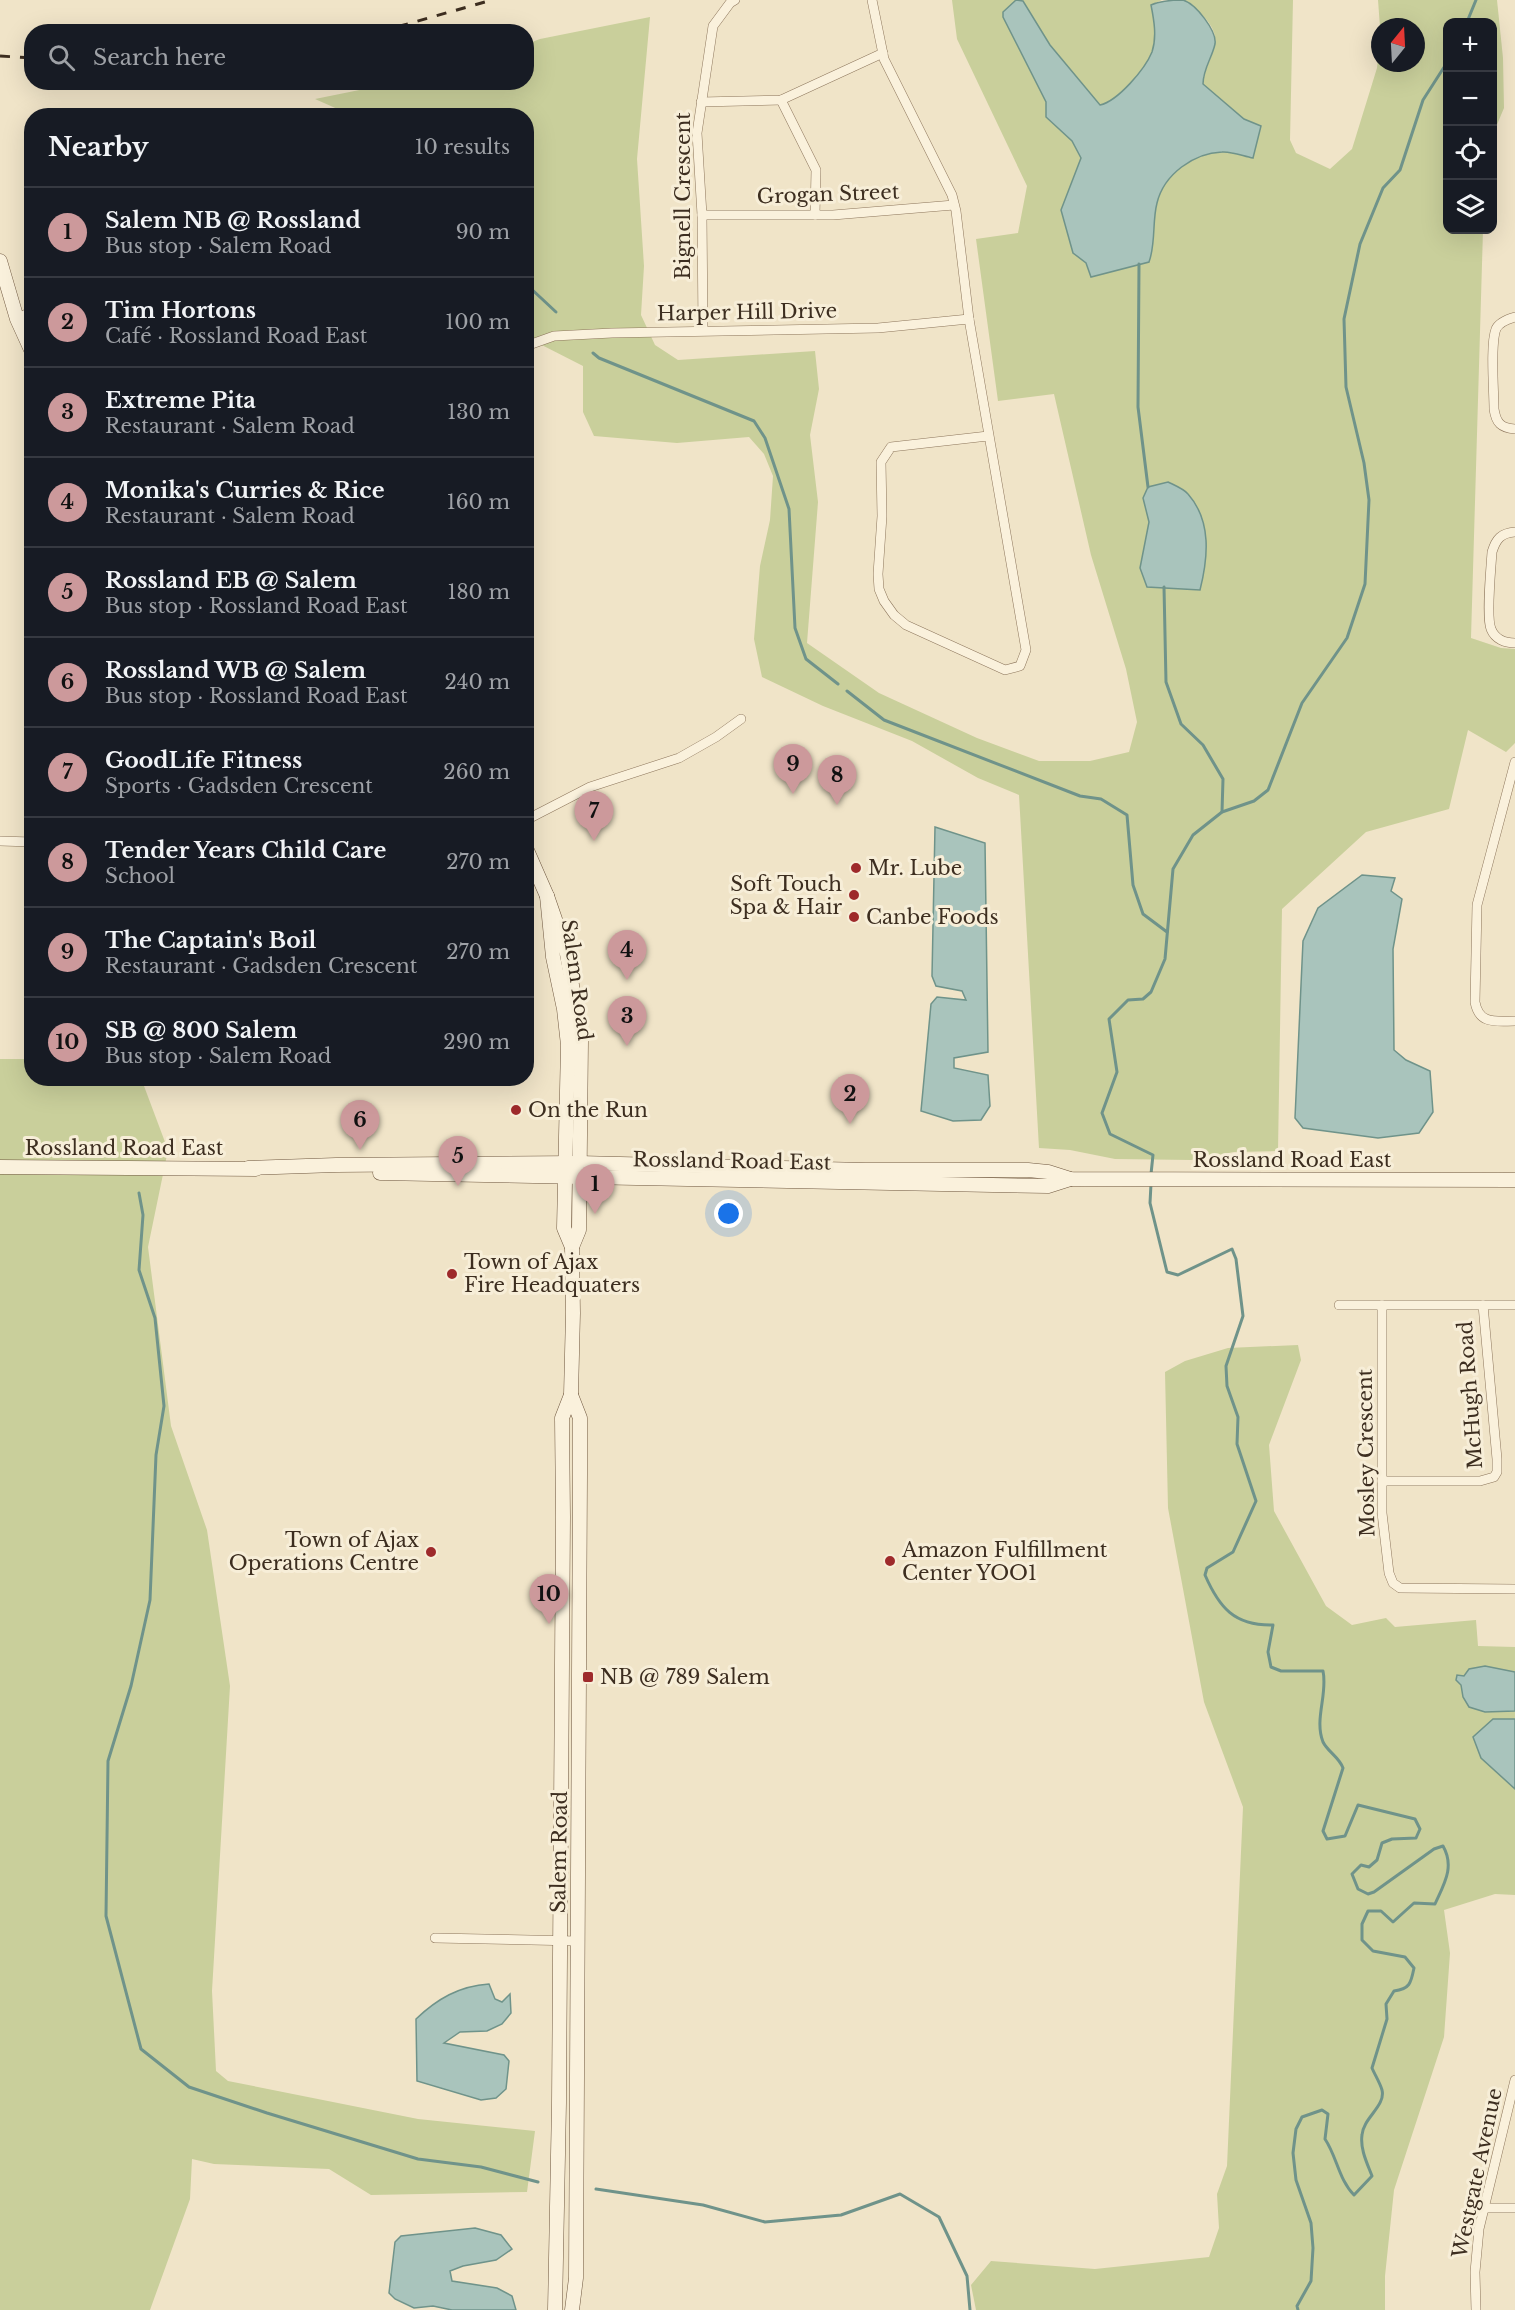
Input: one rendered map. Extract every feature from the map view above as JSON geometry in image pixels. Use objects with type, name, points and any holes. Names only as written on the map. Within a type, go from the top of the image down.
[{"type":"main road","points":[[0,261],[16,319],[24,336]]},
{"type":"main road","name":"Salem Road","points":[[534,866],[567,954],[581,1041],[579,1230],[572,1247],[571,1395],[562,1418],[559,2103],[555,2310]]},
{"type":"main road","name":"Salem Road","points":[[547,896],[553,957],[564,1009],[568,1045],[564,1228],[572,1247]]},
{"type":"main road","name":"Rossland Road East","points":[[0,1167],[565,1171],[1028,1170],[1048,1172],[1070,1179],[1515,1180]]},
{"type":"main road","name":"Salem Road","points":[[571,1395],[580,1418],[576,2278],[572,2310]]},
{"type":"street","name":"Bignell Crescent","points":[[703,330],[702,215],[697,133],[700,102],[713,26],[730,3],[735,0]]},
{"type":"street","points":[[872,0],[883,53],[952,195],[954,205],[969,319],[1026,650],[1020,666],[1005,670],[906,625],[884,602],[879,589],[882,516],[881,462],[891,447],[988,436]]},
{"type":"street","points":[[700,102],[781,100],[883,53]]},
{"type":"street","points":[[781,100],[816,171],[815,215]]},
{"type":"street","name":"Grogan Street","points":[[702,215],[815,215],[954,205]]},
{"type":"street","points":[[16,319],[24,316]]},
{"type":"street","points":[[1515,317],[1504,321],[1496,328],[1494,409],[1495,418],[1501,426],[1515,429]]},
{"type":"street","name":"Harper Hill Drive","points":[[534,343],[554,336],[703,330],[878,328],[969,319]]},
{"type":"street","points":[[1515,532],[1501,535],[1495,541],[1492,552],[1490,622],[1495,635],[1502,641],[1515,643]]},
{"type":"street","points":[[534,816],[590,787],[679,758],[716,737],[741,718]]},
{"type":"street","points":[[1515,762],[1477,905],[1475,1002],[1476,1012],[1484,1019],[1495,1022],[1515,1021]]},
{"type":"street","points":[[0,841],[24,842]]},
{"type":"street","points":[[1339,1305],[1515,1305]]},
{"type":"street","name":"Mosley Crescent","points":[[1382,1305],[1382,1513],[1389,1573],[1393,1583],[1400,1588],[1515,1588]]},
{"type":"street","name":"McHugh Road","points":[[1382,1480],[1480,1481],[1494,1477],[1497,1472],[1483,1305]]},
{"type":"street","points":[[435,1938],[577,1941]]},
{"type":"street","name":"Westgate Avenue","points":[[1476,2310],[1476,2251],[1484,2208],[1512,2102],[1515,2080]]},
{"type":"street","points":[[1484,2208],[1515,2208]]},
{"type":"green space","points":[[952,0],[1162,0],[1151,5],[1155,35],[1154,47],[1148,59],[1123,91],[1115,98],[1100,105],[1050,45],[1023,1],[1003,17],[1046,102],[1046,117],[1072,141],[1081,158],[1061,210],[1073,253],[1086,263],[1091,277],[1149,262],[1157,203],[1166,183],[1181,167],[1200,157],[1221,152],[1253,158],[1260,126],[1244,119],[1203,84],[1214,47],[1215,35],[1205,18],[1184,0],[1293,0],[1290,140],[1296,153],[1330,169],[1352,149],[1376,72],[1425,72],[1425,18],[1379,18],[1378,0],[1497,0],[1503,58],[1504,108],[1497,125],[1497,18],[1443,18],[1443,234],[1483,234],[1471,638],[1501,648],[1515,649],[1515,743],[1506,752],[1468,730],[1449,809],[1366,832],[1282,909],[1278,1151],[1234,1152],[1191,1160],[1115,1159],[1070,1150],[1039,1148],[1019,795],[978,778],[912,741],[823,706],[762,677],[754,639],[760,566],[770,520],[773,476],[764,454],[749,437],[677,443],[594,436],[583,412],[583,366],[534,341],[534,108],[335,108],[315,99],[359,90],[534,90],[534,41],[650,17],[637,159],[644,266],[641,315],[655,345],[678,360],[815,351],[819,389],[810,435],[818,502],[807,643],[879,693],[977,738],[1039,761],[1090,761],[1129,752],[1137,722],[1126,669],[1091,555],[1054,394],[998,401],[976,239],[1018,233],[1027,186],[957,39]],"holes":[[[1149,522],[1164,587],[1147,587],[1140,568]]]},
{"type":"green space","points":[[0,1059],[24,1059],[24,1086],[144,1086],[168,1150],[148,1247],[171,1426],[207,1530],[230,1686],[212,1991],[216,2071],[228,2081],[418,2119],[535,2131],[527,2192],[371,2195],[329,2169],[214,2164],[192,2159],[190,2199],[150,2310],[0,2310]]},
{"type":"green space","points":[[1298,1345],[1301,1360],[1269,1445],[1274,1511],[1326,1606],[1352,1625],[1386,1618],[1395,1627],[1476,1620],[1478,1646],[1515,1647],[1515,1895],[1495,1894],[1444,1910],[1450,1953],[1444,2037],[1394,2190],[1385,2276],[1385,2310],[976,2310],[971,2285],[991,2261],[1095,2269],[1209,2257],[1219,2228],[1217,2194],[1227,2166],[1243,1807],[1204,1702],[1168,1508],[1165,1372],[1185,1361],[1228,1348]]},
{"type":"water","points":[[1016,0],[1023,1],[1050,45],[1100,105],[1123,91],[1152,52],[1155,34],[1151,5],[1183,0],[1194,7],[1205,19],[1215,39],[1204,73],[1203,84],[1244,119],[1261,126],[1253,158],[1229,152],[1211,153],[1191,161],[1173,174],[1157,203],[1149,262],[1091,277],[1086,263],[1073,253],[1061,210],[1081,158],[1072,141],[1046,117],[1046,102],[1003,17],[1003,12]]},
{"type":"water","points":[[1168,482],[1186,492],[1201,516],[1206,553],[1200,590],[1147,587],[1140,568],[1149,522],[1143,498],[1148,487]]},
{"type":"water","points":[[935,827],[985,843],[988,1052],[954,1058],[954,1068],[988,1075],[990,1106],[981,1120],[953,1121],[921,1111],[931,1004],[937,997],[966,1000],[962,991],[936,986],[932,976]]},
{"type":"water","points":[[1362,875],[1395,878],[1391,891],[1402,899],[1393,949],[1394,1050],[1406,1060],[1430,1071],[1433,1112],[1419,1133],[1378,1138],[1303,1128],[1295,1118],[1303,941],[1318,908]]},
{"type":"water","points":[[1485,1666],[1515,1672],[1515,1711],[1485,1712],[1469,1707],[1463,1697],[1461,1685],[1456,1680],[1457,1675],[1464,1676],[1469,1669]]},
{"type":"water","points":[[1493,1719],[1515,1719],[1515,1789],[1481,1758],[1473,1737]]},
{"type":"water","points":[[489,1984],[495,1999],[502,2002],[510,1994],[511,2013],[502,2024],[487,2031],[460,2032],[444,2043],[504,2055],[509,2061],[506,2089],[496,2098],[481,2100],[417,2081],[416,2019],[432,2005],[449,1995],[478,1985]]},
{"type":"water","points":[[475,2228],[501,2235],[512,2249],[496,2260],[463,2266],[450,2271],[452,2281],[497,2288],[512,2296],[516,2310],[452,2310],[433,2306],[414,2308],[395,2299],[389,2293],[395,2242],[401,2236]]},
{"type":"waterway","points":[[1469,18],[1476,0]]},
{"type":"waterway","points":[[1151,1174],[1153,1155],[1110,1134],[1102,1113],[1117,1072],[1109,1019],[1128,1000],[1143,999],[1151,992],[1165,959],[1173,869],[1193,835],[1222,812],[1254,801],[1268,790],[1302,703],[1347,638],[1365,584],[1369,500],[1364,463],[1346,387],[1344,319],[1360,244],[1383,188],[1400,170],[1423,100],[1443,69]]},
{"type":"waterway","points":[[1139,264],[1138,407],[1148,487]]},
{"type":"waterway","points":[[534,291],[556,312]]},
{"type":"waterway","points":[[593,353],[599,358],[754,421],[765,438],[789,509],[795,628],[806,659],[838,684]]},
{"type":"waterway","points":[[1164,587],[1166,682],[1181,724],[1203,745],[1223,779],[1222,812]]},
{"type":"waterway","points":[[847,691],[884,720],[1080,796],[1101,799],[1127,815],[1133,885],[1143,914],[1167,932]]},
{"type":"waterway","points":[[1151,1184],[1150,1203],[1167,1272],[1178,1275],[1232,1249],[1236,1259],[1243,1316],[1226,1366],[1227,1386],[1238,1417],[1237,1444],[1256,1501],[1233,1552],[1207,1568],[1205,1575],[1222,1605],[1238,1618],[1248,1622],[1273,1625],[1268,1652],[1271,1667],[1281,1671],[1323,1671],[1321,1733],[1325,1746],[1343,1768],[1323,1831],[1327,1839],[1345,1836],[1358,1805],[1415,1819],[1420,1829],[1416,1838],[1392,1839],[1382,1843],[1377,1860],[1369,1867],[1361,1865],[1352,1874],[1358,1889],[1368,1894],[1374,1892],[1434,1849],[1443,1846],[1448,1861],[1447,1875],[1435,1904],[1414,1903],[1393,1922],[1381,1911],[1368,1911],[1362,1924],[1362,1940],[1373,1951],[1405,1957],[1414,1968],[1407,1987],[1394,1991],[1386,2004],[1387,2019],[1372,2068],[1382,2090],[1381,2101],[1363,2129],[1364,2156],[1372,2176],[1354,2195],[1349,2189],[1325,2139],[1328,2114],[1322,2110],[1302,2117],[1296,2129],[1293,2153],[1296,2180],[1311,2223],[1313,2248],[1311,2281],[1297,2306],[1298,2310]]},
{"type":"waterway","points":[[139,1193],[143,1215],[139,1270],[155,1318],[164,1406],[156,1455],[150,1600],[131,1686],[108,1761],[106,1916],[141,2049],[189,2087],[418,2159],[481,2167],[538,2182]]},
{"type":"waterway","points":[[596,2189],[703,2205],[765,2222],[841,2215],[900,2194],[939,2217],[967,2276],[970,2310]]},
{"type":"railway","points":[[407,24],[492,0]]},
{"type":"railway","points":[[0,56],[24,58]]},
{"type":"place","name":"The Captain's Boil","points":[[793,794]]},
{"type":"place","name":"Tender Years Child Care","points":[[837,805]]},
{"type":"place","name":"GoodLife Fitness","points":[[594,841]]},
{"type":"place","name":"Mr. Lube","points":[[856,868]]},
{"type":"place","name":"Soft Touch Spa & Hair","points":[[854,895]]},
{"type":"place","name":"Canbe Foods","points":[[854,917]]},
{"type":"place","name":"Monika's Curries & Rice","points":[[627,980]]},
{"type":"place","name":"Extreme Pita","points":[[627,1046]]},
{"type":"place","name":"On the Run","points":[[516,1110]]},
{"type":"place","name":"Tim Hortons","points":[[850,1124]]},
{"type":"place","name":"Rossland WB @ Salem","points":[[360,1150]]},
{"type":"place","name":"Rossland EB @ Salem","points":[[458,1186]]},
{"type":"place","name":"Salem NB @ Rossland","points":[[595,1214]]},
{"type":"place","name":"Town of Ajax Fire Headquaters","points":[[452,1274]]},
{"type":"place","name":"Town of Ajax Operations Centre","points":[[431,1552]]},
{"type":"place","name":"Amazon Fulfillment Center YOO1","points":[[890,1561]]},
{"type":"place","name":"SB @ 800 Salem","points":[[549,1624]]},
{"type":"place","name":"NB @ 789 Salem","points":[[588,1677]]}]
